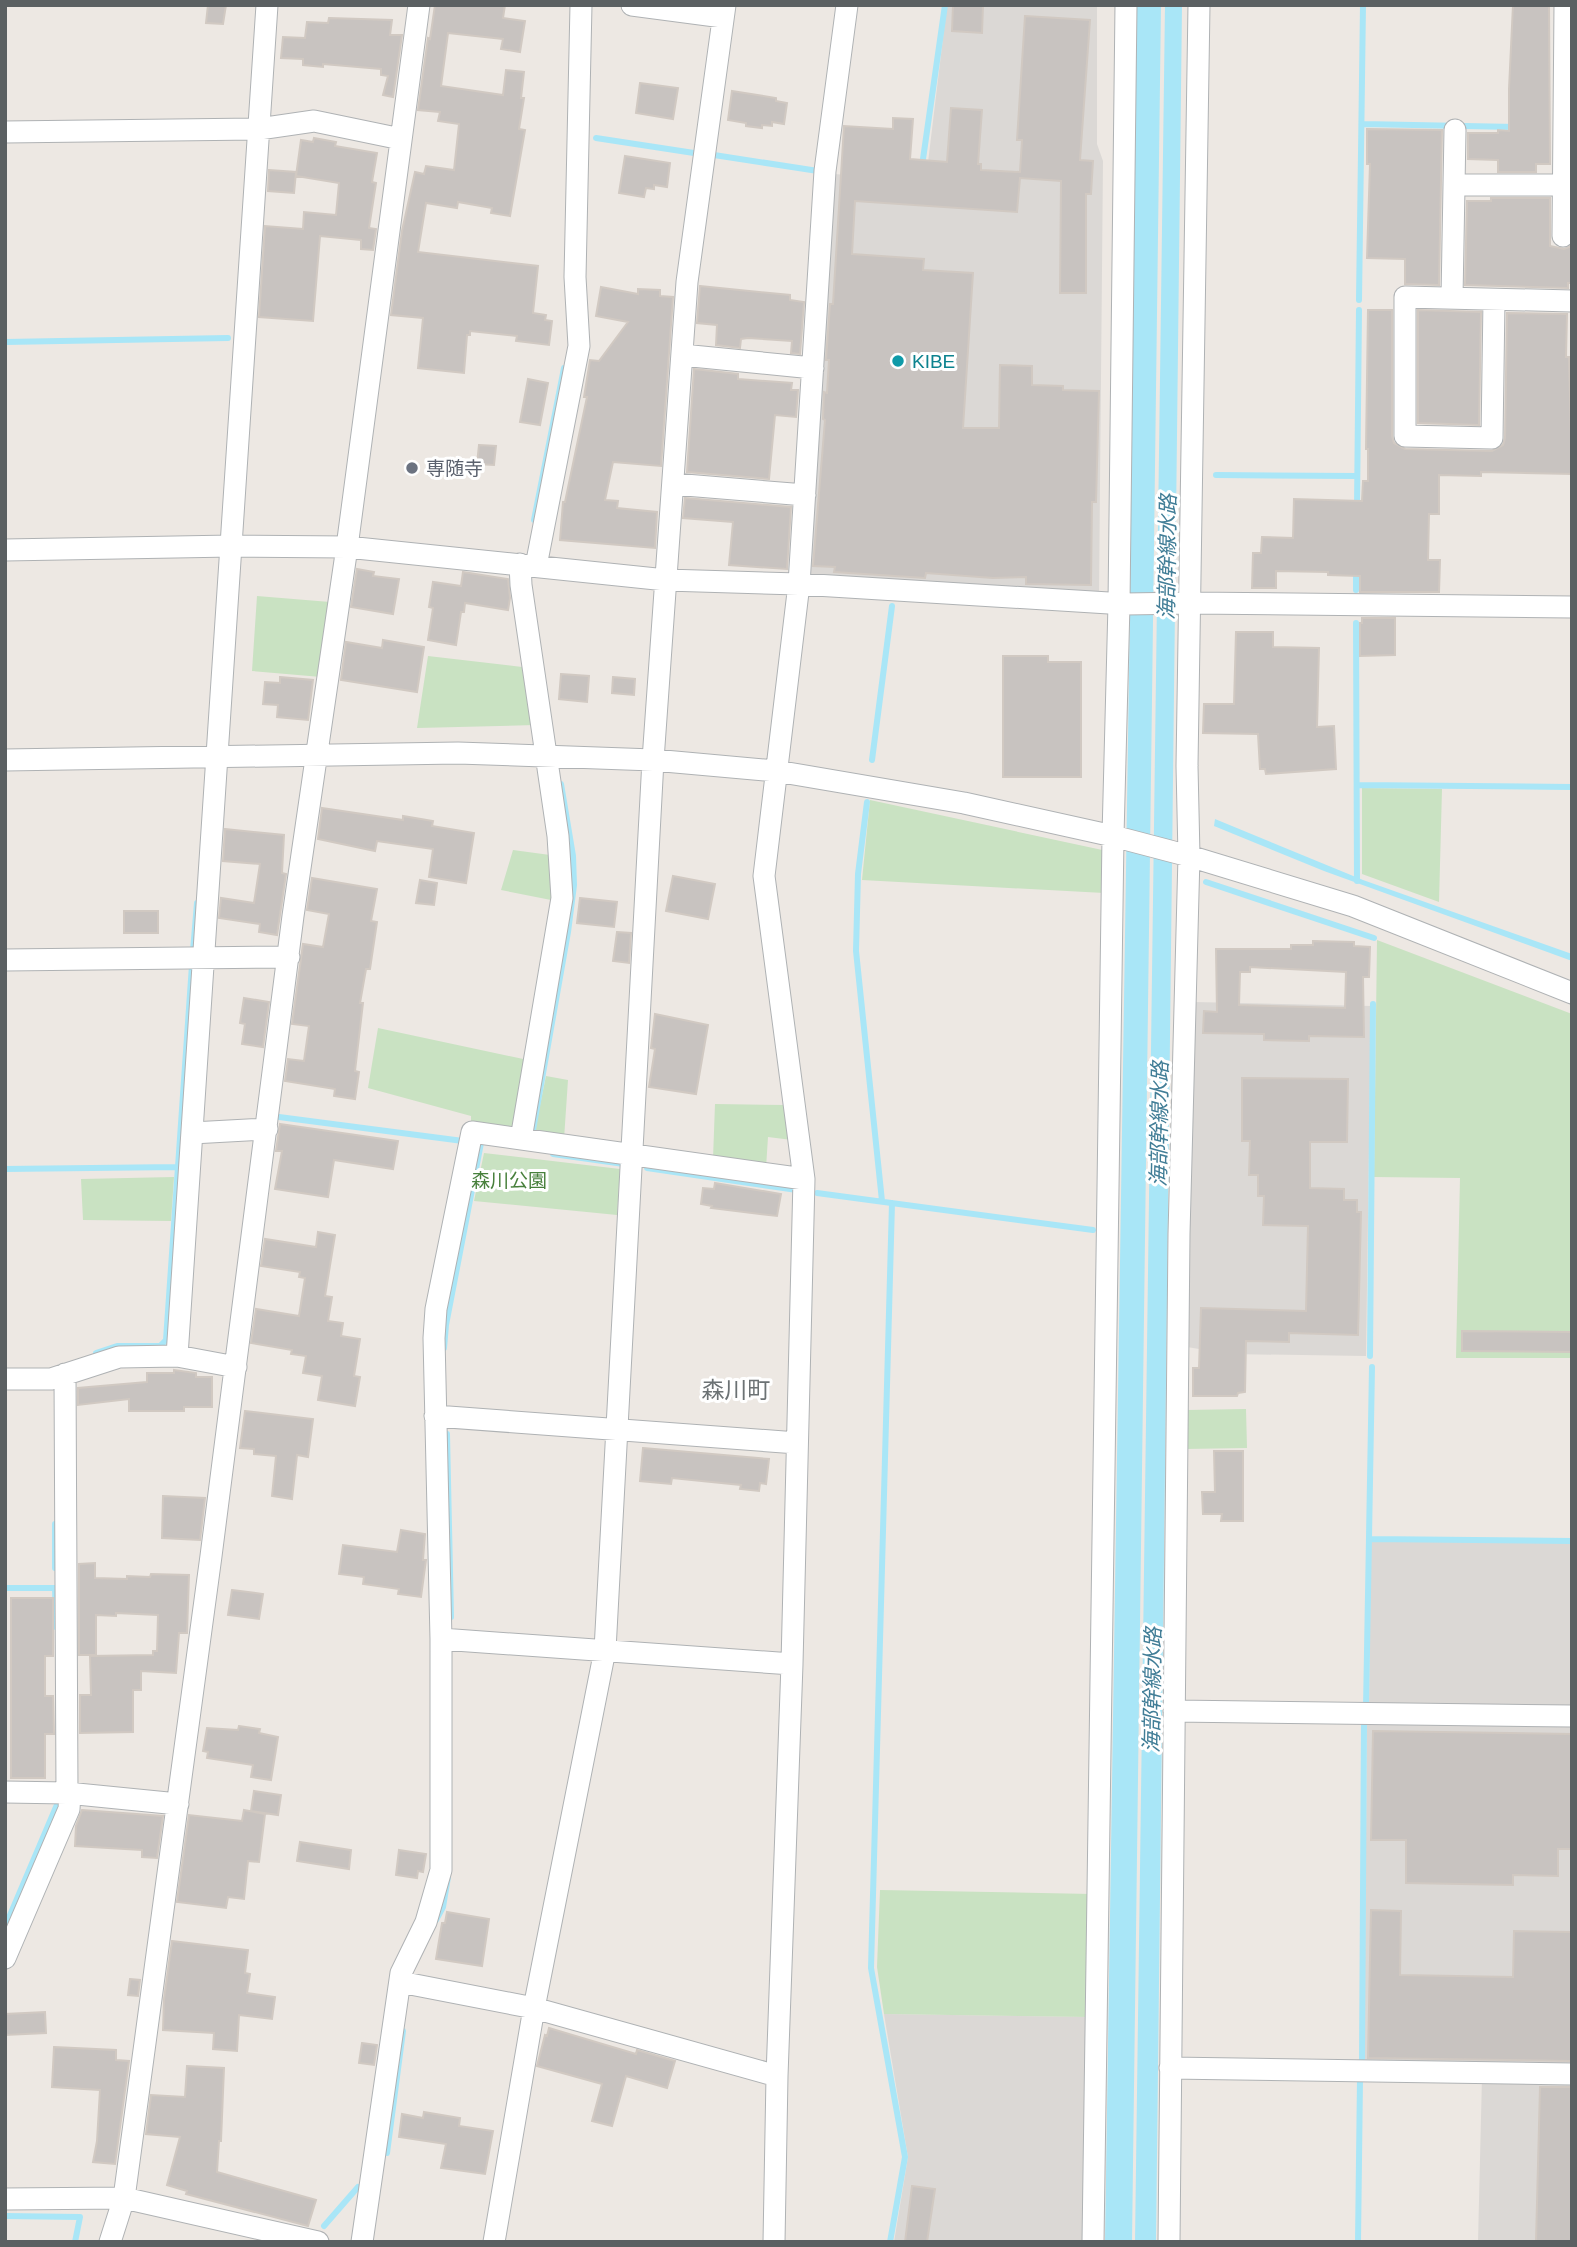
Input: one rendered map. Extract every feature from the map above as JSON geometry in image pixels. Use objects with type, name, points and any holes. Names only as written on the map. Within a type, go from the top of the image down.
[{"type":"street","points":[[177,1356],[267,5]]},
{"type":"street","points":[[110,2242],[124,2198],[419,5]]},
{"type":"street","points":[[521,1139],[562,898],[558,836],[521,585],[579,346],[575,277],[581,5]]},
{"type":"street","points":[[494,2242],[534,2008],[605,1650],[653,760],[687,282],[724,11],[632,5]]},
{"type":"street","points":[[774,2242],[776,2076],[792,1664],[804,1179],[764,876],[799,584],[825,170],[847,5]]},
{"type":"street","points":[[1093,2242],[1113,836],[1122,604],[1126,5]]},
{"type":"street","points":[[1169,2242],[1186,603],[1199,5]]},
{"type":"street","points":[[1563,236],[1567,185],[1564,5]]},
{"type":"street","points":[[5,132],[259,129],[314,121],[401,139]]},
{"type":"street","points":[[1452,298],[1455,130]]},
{"type":"street","points":[[1454,185],[1567,185]]},
{"type":"street","points":[[1494,299],[1492,438],[1405,436],[1405,297],[1494,299],[1572,301]]},
{"type":"street","points":[[682,355],[813,368]]},
{"type":"street","points":[[673,484],[805,495]]},
{"type":"street","points":[[5,550],[348,547],[666,580],[799,584],[1122,604],[1572,607]]},
{"type":"street","points":[[5,760],[458,753],[653,760],[776,771],[950,801],[1113,836],[1184,855],[1353,906],[1572,993]]},
{"type":"street","points":[[5,960],[289,957]]},
{"type":"street","points":[[192,1133],[267,1129]]},
{"type":"street","points":[[362,2242],[401,1973],[426,1922],[441,1870],[436,1309],[472,1132],[804,1179]]},
{"type":"street","points":[[5,1379],[51,1379],[119,1357],[177,1356],[236,1367]]},
{"type":"street","points":[[5,1958],[69,1810],[65,1374]]},
{"type":"street","points":[[435,1416],[797,1443]]},
{"type":"street","points":[[441,1639],[792,1664]]},
{"type":"street","points":[[1174,1711],[1572,1716]]},
{"type":"street","points":[[5,1793],[69,1793],[178,1804]]},
{"type":"street","points":[[400,1982],[534,2008],[776,2076]]},
{"type":"street","points":[[1170,2068],[1572,2074]]},
{"type":"street","points":[[5,2199],[124,2198],[318,2242]]},
{"type":"shaded area","points":[[947,5],[1097,5],[1097,144],[1103,161],[1099,594],[813,577],[808,570],[832,174],[926,179]]},
{"type":"shaded area","points":[[1194,1002],[1371,1006],[1366,1356],[1229,1354],[1187,1347]]},
{"type":"shaded area","points":[[1371,1541],[1572,1543],[1572,1712],[1369,1708]]},
{"type":"shaded area","points":[[1367,1721],[1572,1723],[1572,2068],[1364,2064]]},
{"type":"shaded area","points":[[884,2014],[1089,2017],[1088,2242],[894,2242],[908,2157]]},
{"type":"shaded area","points":[[1482,2077],[1572,2079],[1572,2242],[1478,2242]]},
{"type":"green space","points":[[257,596],[330,602],[321,677],[252,671]]},
{"type":"green space","points":[[428,656],[522,667],[535,725],[417,728]]},
{"type":"green space","points":[[1362,788],[1442,789],[1439,902],[1362,874]]},
{"type":"green space","points":[[870,800],[1107,851],[1104,893],[862,880]]},
{"type":"green space","points":[[513,850],[550,855],[555,884],[551,900],[501,890]]},
{"type":"green space","points":[[1377,940],[1572,1014],[1572,1358],[1456,1358],[1460,1178],[1374,1177]]},
{"type":"green space","points":[[378,1028],[528,1060],[516,1129],[471,1127],[471,1116],[368,1088]]},
{"type":"green space","points":[[546,1076],[568,1080],[564,1139],[534,1135]]},
{"type":"green space","points":[[715,1104],[786,1105],[792,1140],[768,1137],[766,1168],[713,1159]]},
{"type":"green space","name":"森川公園","points":[[484,1153],[620,1169],[617,1215],[474,1201]]},
{"type":"green space","points":[[174,1177],[171,1221],[83,1220],[81,1179]]},
{"type":"green space","points":[[1246,1409],[1247,1448],[1185,1449],[1186,1410]]},
{"type":"green space","points":[[880,1890],[1092,1894],[1089,2017],[884,2014],[877,1967]]},
{"type":"water","points":[[1136,5],[1161,5],[1132,2242],[1105,2242],[1130,609]]},
{"type":"water","name":"海部幹線水路","points":[[1165,5],[1182,5],[1156,2242],[1135,2242]]},
{"type":"water","points":[[1215,819],[1363,880],[1572,954],[1572,961],[1324,871],[1214,826]]},
{"type":"building","points":[[208,5],[226,5],[223,24],[206,23]]},
{"type":"building","points":[[435,5],[505,5],[503,18],[525,21],[520,52],[501,49],[503,39],[448,33],[441,86],[503,95],[506,70],[524,72],[521,98],[524,98],[519,129],[525,130],[510,216],[491,213],[492,208],[458,202],[457,208],[426,203],[418,252],[538,266],[533,313],[546,315],[545,320],[552,321],[549,345],[516,341],[517,336],[470,331],[470,335],[467,335],[464,373],[418,368],[423,318],[391,315],[402,231],[415,172],[424,174],[426,166],[454,170],[459,124],[438,121],[440,112],[418,110]]},
{"type":"building","points":[[953,5],[983,5],[982,33],[952,31]]},
{"type":"building","points":[[1513,5],[1549,5],[1550,164],[1536,164],[1536,172],[1498,172],[1498,160],[1468,159],[1468,133],[1509,131]]},
{"type":"building","points":[[1025,16],[1090,20],[1080,160],[1093,161],[1091,194],[1086,194],[1086,293],[1060,293],[1061,181],[1020,178],[1017,212],[855,201],[852,254],[924,259],[923,270],[973,273],[963,428],[999,428],[1000,365],[1032,366],[1032,385],[1063,386],[1063,390],[1099,391],[1096,502],[1092,502],[1091,585],[1026,584],[1026,577],[993,578],[926,573],[925,578],[834,572],[835,567],[813,566],[844,126],[893,129],[893,118],[913,119],[910,159],[947,162],[951,108],[982,110],[978,164],[981,164],[981,170],[1020,172],[1022,140],[1017,140]]},
{"type":"building","points":[[329,18],[392,20],[390,35],[402,35],[393,97],[383,95],[388,76],[381,75],[381,69],[303,65],[303,59],[281,58],[283,37],[305,38],[307,22],[328,23]]},
{"type":"building","points":[[640,83],[678,88],[673,119],[636,113]]},
{"type":"building","points":[[732,91],[776,98],[776,101],[787,103],[784,124],[772,122],[772,126],[762,125],[762,128],[728,120]]},
{"type":"building","points":[[1367,129],[1442,130],[1439,285],[1405,284],[1405,259],[1367,258],[1370,164],[1367,164]]},
{"type":"building","points":[[314,138],[336,142],[335,146],[377,153],[372,182],[376,183],[369,228],[376,229],[373,250],[361,249],[361,240],[320,236],[313,321],[259,317],[265,226],[303,229],[304,212],[336,215],[339,183],[296,176],[301,140],[313,142]]},
{"type":"building","points":[[625,156],[670,163],[667,187],[654,185],[654,189],[646,188],[644,197],[619,193]]},
{"type":"building","points":[[269,170],[296,172],[294,193],[268,191]]},
{"type":"building","points":[[1491,198],[1550,198],[1550,246],[1564,249],[1572,246],[1572,283],[1568,283],[1568,288],[1465,285],[1467,201],[1491,201]]},
{"type":"building","points":[[700,286],[790,295],[790,300],[804,302],[800,354],[791,353],[792,341],[748,338],[741,339],[740,348],[716,345],[717,325],[697,323]]},
{"type":"building","points":[[601,287],[638,294],[638,289],[660,290],[660,296],[673,297],[661,466],[613,462],[605,500],[618,501],[617,508],[657,512],[655,548],[560,540],[563,502],[587,397],[584,397],[590,360],[599,361],[628,322],[596,316]]},
{"type":"building","points":[[1368,310],[1392,310],[1394,443],[1405,449],[1492,451],[1503,445],[1505,438],[1507,313],[1567,314],[1566,357],[1569,357],[1572,474],[1481,472],[1481,476],[1439,475],[1439,514],[1429,514],[1428,560],[1440,560],[1439,592],[1360,592],[1360,576],[1328,575],[1328,572],[1276,571],[1276,588],[1252,588],[1253,553],[1261,553],[1262,537],[1293,538],[1294,499],[1362,501],[1363,481],[1368,481]]},
{"type":"building","points":[[1418,310],[1481,312],[1479,425],[1418,423]]},
{"type":"building","points":[[694,369],[738,374],[738,379],[792,383],[791,390],[798,390],[796,417],[775,415],[769,479],[687,472]]},
{"type":"building","points":[[528,379],[548,383],[540,425],[520,422]]},
{"type":"building","points":[[479,445],[496,446],[494,465],[477,464]]},
{"type":"building","points":[[685,498],[791,507],[787,569],[729,565],[733,522],[683,518]]},
{"type":"building","points":[[357,569],[374,572],[373,576],[399,579],[393,614],[351,607]]},
{"type":"building","points":[[463,572],[508,579],[508,610],[465,603],[456,645],[428,640],[433,608],[429,607],[433,582],[461,586]]},
{"type":"building","points":[[1362,618],[1395,618],[1395,655],[1360,656]]},
{"type":"building","points":[[1236,632],[1273,632],[1273,647],[1319,648],[1317,727],[1334,726],[1336,769],[1266,774],[1265,769],[1260,769],[1258,734],[1203,733],[1204,704],[1234,704]]},
{"type":"building","points":[[383,640],[424,647],[417,692],[341,680],[346,642],[382,648]]},
{"type":"building","points":[[1003,656],[1048,656],[1048,662],[1081,662],[1081,777],[1003,777]]},
{"type":"building","points":[[561,674],[589,676],[587,702],[559,699]]},
{"type":"building","points":[[280,677],[313,680],[308,720],[277,717],[278,705],[263,704],[265,682],[280,683]]},
{"type":"building","points":[[613,677],[635,679],[634,695],[612,693]]},
{"type":"building","points":[[322,808],[403,820],[403,816],[433,821],[432,826],[474,833],[466,883],[429,877],[433,849],[377,841],[375,851],[318,839]]},
{"type":"building","points":[[225,829],[284,835],[282,873],[286,874],[277,935],[259,932],[260,924],[219,918],[221,898],[254,903],[260,864],[223,861]]},
{"type":"building","points":[[673,876],[715,884],[708,919],[666,911]]},
{"type":"building","points":[[312,878],[377,889],[371,921],[377,922],[370,969],[366,969],[360,1003],[363,1003],[355,1071],[359,1072],[355,1099],[334,1096],[335,1089],[285,1081],[288,1059],[304,1061],[309,1026],[292,1024],[303,944],[323,947],[329,914],[307,910]]},
{"type":"building","points":[[420,880],[437,883],[434,905],[416,903]]},
{"type":"building","points":[[580,898],[617,902],[614,927],[577,923]]},
{"type":"building","points":[[124,911],[158,911],[158,933],[124,933]]},
{"type":"building","points":[[617,932],[631,933],[629,963],[613,961]]},
{"type":"building","points":[[1313,941],[1354,942],[1354,946],[1370,947],[1369,977],[1363,977],[1364,1037],[1309,1036],[1309,1041],[1264,1040],[1264,1034],[1203,1033],[1204,1011],[1217,1012],[1216,949],[1291,949],[1291,945],[1313,945]],"holes":[[[1250,967],[1346,972],[1345,1008],[1239,1005],[1240,972],[1250,972]]]},
{"type":"building","points":[[244,998],[269,1002],[263,1047],[242,1044],[245,1024],[240,1023]]},
{"type":"building","points":[[655,1014],[708,1025],[696,1094],[649,1087],[655,1049],[651,1048]]},
{"type":"building","points":[[1242,1078],[1348,1079],[1347,1142],[1310,1142],[1310,1188],[1344,1189],[1344,1200],[1357,1200],[1357,1212],[1361,1212],[1358,1335],[1289,1333],[1289,1342],[1246,1341],[1245,1392],[1238,1393],[1237,1396],[1193,1396],[1193,1368],[1199,1368],[1201,1308],[1306,1311],[1308,1226],[1263,1225],[1264,1196],[1258,1196],[1258,1175],[1249,1175],[1250,1141],[1242,1141]]},
{"type":"building","points":[[280,1124],[398,1141],[393,1169],[334,1160],[328,1197],[275,1189],[282,1151],[276,1151]]},
{"type":"building","points":[[715,1183],[781,1194],[777,1216],[711,1208],[712,1206],[701,1204],[703,1188],[714,1189]]},
{"type":"building","points":[[318,1232],[335,1235],[325,1296],[332,1297],[328,1321],[343,1323],[341,1336],[360,1339],[354,1376],[360,1377],[355,1406],[318,1400],[322,1376],[303,1373],[306,1356],[291,1354],[292,1350],[251,1343],[256,1309],[299,1316],[305,1278],[299,1277],[300,1272],[261,1266],[265,1239],[316,1247]]},
{"type":"building","points":[[1462,1331],[1572,1332],[1572,1352],[1462,1351]]},
{"type":"building","points":[[174,1370],[196,1373],[196,1377],[212,1377],[212,1407],[184,1407],[184,1411],[129,1411],[129,1399],[78,1405],[78,1388],[147,1382],[147,1373],[174,1373]]},
{"type":"building","points":[[245,1411],[313,1419],[308,1457],[297,1455],[292,1499],[272,1496],[276,1456],[254,1454],[254,1449],[240,1448]]},
{"type":"building","points":[[643,1448],[769,1459],[766,1484],[760,1483],[759,1491],[740,1489],[741,1485],[672,1478],[671,1484],[640,1481]]},
{"type":"building","points":[[1214,1451],[1243,1451],[1243,1521],[1221,1521],[1222,1514],[1203,1514],[1202,1492],[1215,1492]]},
{"type":"building","points":[[163,1496],[205,1498],[200,1540],[162,1538]]},
{"type":"building","points":[[401,1530],[425,1534],[423,1560],[426,1560],[421,1597],[398,1594],[399,1589],[363,1584],[364,1577],[339,1574],[343,1545],[397,1552]]},
{"type":"building","points":[[95,1563],[95,1578],[127,1579],[127,1576],[150,1577],[151,1574],[189,1575],[187,1633],[179,1633],[176,1673],[141,1671],[141,1690],[133,1690],[133,1732],[80,1733],[80,1695],[91,1695],[90,1656],[153,1655],[153,1651],[157,1651],[158,1615],[116,1613],[116,1616],[96,1615],[96,1655],[79,1655],[79,1564]]},
{"type":"building","points":[[232,1590],[263,1594],[259,1619],[228,1615]]},
{"type":"building","points":[[11,1598],[53,1598],[53,1656],[45,1656],[45,1696],[53,1696],[54,1734],[45,1734],[45,1778],[11,1778]]},
{"type":"building","points":[[239,1726],[260,1729],[259,1733],[278,1737],[271,1780],[251,1777],[253,1765],[207,1758],[208,1752],[203,1751],[207,1728],[238,1730]]},
{"type":"building","points":[[1373,1731],[1572,1734],[1572,1849],[1558,1849],[1558,1876],[1513,1875],[1513,1885],[1406,1883],[1406,1840],[1371,1840]]},
{"type":"building","points":[[254,1791],[281,1795],[278,1815],[251,1811]]},
{"type":"building","points":[[82,1810],[163,1816],[157,1858],[142,1857],[142,1850],[75,1846],[76,1826]]},
{"type":"building","points":[[244,1810],[265,1814],[259,1862],[248,1861],[244,1899],[228,1897],[226,1908],[177,1902],[189,1815],[242,1821]]},
{"type":"building","points":[[300,1842],[351,1850],[349,1869],[297,1861]]},
{"type":"building","points":[[399,1850],[426,1854],[423,1872],[418,1871],[417,1878],[396,1875]]},
{"type":"building","points":[[1371,1910],[1401,1911],[1400,1975],[1513,1977],[1514,1931],[1572,1932],[1572,2061],[1368,2058]]},
{"type":"building","points":[[447,1912],[489,1919],[482,1966],[436,1959],[442,1923],[445,1923]]},
{"type":"building","points":[[172,1941],[248,1950],[245,1973],[250,1974],[247,1993],[275,1997],[272,2019],[239,2015],[237,2051],[213,2049],[214,2033],[163,2030],[164,1999]]},
{"type":"building","points":[[130,1979],[140,1980],[138,1996],[128,1995]]},
{"type":"building","points":[[45,2012],[46,2033],[5,2035],[5,2014]]},
{"type":"building","points":[[549,2028],[636,2054],[637,2050],[675,2061],[667,2088],[626,2076],[612,2126],[592,2121],[602,2084],[537,2066]]},
{"type":"building","points":[[362,2043],[377,2045],[374,2065],[359,2063]]},
{"type":"building","points":[[54,2047],[116,2050],[116,2060],[129,2061],[115,2164],[93,2162],[100,2090],[52,2087]]},
{"type":"building","points":[[187,2066],[224,2068],[217,2172],[316,2200],[308,2226],[186,2194],[187,2191],[167,2185],[180,2137],[146,2134],[151,2095],[185,2097]]},
{"type":"building","points":[[1540,2087],[1571,2087],[1572,2242],[1536,2242]]},
{"type":"building","points":[[424,2112],[460,2118],[459,2126],[493,2131],[485,2174],[441,2168],[446,2144],[399,2137],[402,2114],[423,2118]]},
{"type":"building","points":[[912,2186],[935,2189],[927,2242],[905,2242]]},
{"type":"waterway","points":[[922,166],[945,5]]},
{"type":"waterway","points":[[1359,300],[1363,5]]},
{"type":"waterway","points":[[1362,124],[1516,127]]},
{"type":"waterway","points":[[596,138],[694,153]]},
{"type":"waterway","points":[[714,155],[818,171]]},
{"type":"waterway","points":[[1357,507],[1359,310]]},
{"type":"waterway","points":[[5,342],[228,338]]},
{"type":"waterway","points":[[534,520],[564,368]]},
{"type":"waterway","points":[[1216,475],[1357,476]]},
{"type":"waterway","points":[[1356,571],[1356,590]]},
{"type":"waterway","points":[[872,760],[892,606]]},
{"type":"waterway","points":[[1356,623],[1357,881]]},
{"type":"waterway","points":[[533,1130],[574,885],[573,856],[561,784]]},
{"type":"waterway","points":[[1357,785],[1572,787]]},
{"type":"waterway","points":[[867,802],[858,874],[856,951],[882,1201]]},
{"type":"waterway","points":[[1206,882],[1374,938]]},
{"type":"waterway","points":[[193,951],[197,903]]},
{"type":"waterway","points":[[96,1353],[117,1346],[160,1346],[166,1340],[192,965]]},
{"type":"waterway","points":[[1370,1356],[1373,1004]]},
{"type":"waterway","points":[[279,1117],[463,1141]]},
{"type":"waterway","points":[[444,1348],[446,1325],[481,1143]]},
{"type":"waterway","points":[[553,1154],[624,1164]]},
{"type":"waterway","points":[[5,1169],[178,1167]]},
{"type":"waterway","points":[[647,1168],[797,1190]]},
{"type":"waterway","points":[[817,1193],[1093,1230]]},
{"type":"waterway","points":[[890,2242],[905,2157],[871,1968],[892,1203]]},
{"type":"waterway","points":[[1366,1708],[1372,1367]]},
{"type":"waterway","points":[[447,1434],[451,1617]]},
{"type":"waterway","points":[[55,1524],[55,1568]]},
{"type":"waterway","points":[[1369,1539],[1572,1541]]},
{"type":"waterway","points":[[5,1588],[55,1588],[56,1627]]},
{"type":"waterway","points":[[1362,2064],[1364,1723]]},
{"type":"waterway","points":[[5,1927],[59,1800]]},
{"type":"waterway","points":[[436,1920],[443,1907],[448,1877]]},
{"type":"waterway","points":[[387,2153],[403,2031]]},
{"type":"waterway","points":[[1358,2242],[1360,2079]]},
{"type":"waterway","points":[[324,2226],[358,2187]]},
{"type":"waterway","points":[[5,2216],[80,2217],[75,2242]]},
{"type":"place","name":"KIBE","points":[[898,361]]},
{"type":"place","name":"専随寺","points":[[412,468]]},
{"type":"district","name":"森川町","points":[[736,1390]]}]
